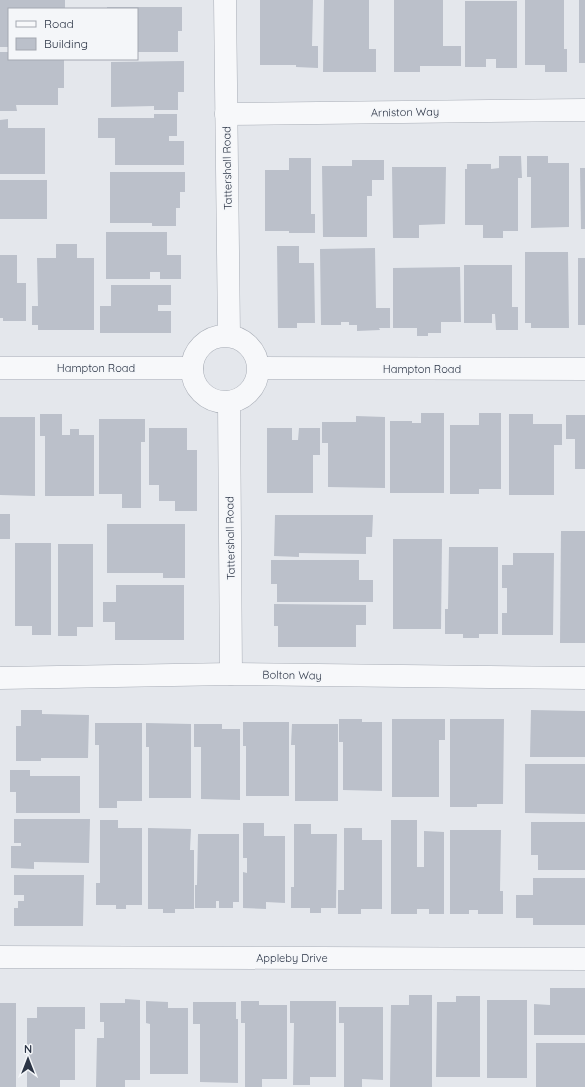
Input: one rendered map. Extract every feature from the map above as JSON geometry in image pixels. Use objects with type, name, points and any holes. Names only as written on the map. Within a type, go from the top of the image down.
[{"type":"street","name":"Tattershall Road","points":[[224,0],[229,335]]},
{"type":"street","name":"Arniston Way","points":[[226,114],[585,110]]},
{"type":"street","points":[[229,335],[241,339],[250,346],[257,356],[259,368],[257,380],[251,391],[240,399],[229,402],[218,402],[207,397],[200,391],[194,379],[192,368],[194,358],[199,348],[203,344],[217,336],[229,335]]},
{"type":"street","name":"Hampton Road","points":[[0,368],[192,368]]},
{"type":"street","name":"Hampton Road","points":[[259,368],[585,370]]},
{"type":"street","name":"Tattershall Road","points":[[229,402],[232,674]]},
{"type":"street","name":"Bolton Way","points":[[0,678],[232,674],[585,678]]},
{"type":"street","name":"Appleby Drive","points":[[0,957],[585,959]]},
{"type":"building","points":[[0,0],[65,0],[65,8],[8,8],[8,47],[0,47]]},
{"type":"building","points":[[260,0],[313,0],[312,46],[318,46],[318,68],[296,67],[296,65],[260,65]]},
{"type":"building","points":[[324,0],[369,0],[369,49],[376,49],[376,72],[323,72]]},
{"type":"building","points":[[394,0],[443,0],[443,46],[461,46],[461,66],[420,66],[420,72],[394,72]]},
{"type":"building","points":[[525,0],[564,0],[564,49],[567,49],[567,72],[545,72],[545,65],[525,65]]},
{"type":"building","points":[[579,0],[585,0],[585,63],[579,63]]},
{"type":"building","points":[[465,1],[517,1],[517,68],[496,68],[496,59],[486,59],[486,67],[465,67]]},
{"type":"building","points":[[182,7],[182,31],[178,31],[178,52],[138,52],[138,8],[107,8]]},
{"type":"building","points":[[0,52],[8,52],[8,60],[64,60],[64,88],[58,88],[58,105],[16,105],[17,111],[0,111]]},
{"type":"building","points":[[184,61],[184,92],[178,92],[178,110],[154,110],[154,106],[111,107],[111,62]]},
{"type":"building","points":[[154,114],[177,114],[177,136],[169,136],[169,141],[184,141],[184,165],[115,165],[115,138],[98,138],[98,118],[154,118]]},
{"type":"building","points":[[8,119],[8,128],[45,128],[45,174],[0,174],[0,120]]},
{"type":"building","points":[[499,156],[521,156],[522,178],[518,178],[518,231],[503,231],[503,238],[483,238],[483,225],[465,225],[465,169],[467,169],[467,164],[491,164],[491,169],[499,168]]},
{"type":"building","points":[[527,156],[548,156],[548,163],[569,163],[569,227],[531,228],[531,177],[527,177]]},
{"type":"building","points":[[289,158],[311,158],[311,214],[315,214],[315,233],[265,231],[265,170],[289,170]]},
{"type":"building","points":[[352,160],[384,160],[384,180],[372,180],[372,196],[367,196],[367,237],[323,237],[322,166],[352,166]]},
{"type":"building","points":[[392,167],[446,167],[445,224],[419,225],[419,238],[393,238]]},
{"type":"building","points":[[580,168],[585,168],[585,229],[581,229]]},
{"type":"building","points":[[110,172],[185,172],[185,192],[180,192],[180,208],[176,208],[176,226],[152,226],[152,223],[110,223]]},
{"type":"building","points":[[0,180],[47,180],[47,219],[0,219]]},
{"type":"building","points":[[106,232],[167,232],[167,255],[181,255],[181,279],[160,279],[160,272],[150,272],[150,279],[106,279]]},
{"type":"building","points":[[56,244],[77,244],[77,258],[94,258],[94,330],[38,330],[38,325],[32,325],[32,306],[38,306],[37,258],[56,258]]},
{"type":"building","points":[[277,246],[299,246],[299,263],[314,263],[315,323],[297,323],[297,328],[278,328]]},
{"type":"building","points":[[375,248],[376,308],[390,308],[390,328],[357,331],[357,325],[349,325],[349,322],[341,322],[341,325],[321,325],[320,249]]},
{"type":"building","points":[[525,252],[568,252],[569,328],[531,328],[531,323],[525,323]]},
{"type":"building","points":[[0,255],[17,255],[17,283],[26,283],[26,321],[3,321],[3,318],[0,318]]},
{"type":"building","points":[[578,258],[585,258],[585,325],[578,325]]},
{"type":"building","points":[[464,265],[512,265],[512,307],[518,307],[518,330],[496,330],[495,314],[492,314],[492,323],[464,323]]},
{"type":"building","points":[[460,267],[461,322],[441,322],[441,333],[428,333],[428,336],[417,336],[417,328],[393,328],[393,268]]},
{"type":"building","points":[[111,285],[171,285],[171,305],[158,305],[158,311],[171,311],[171,333],[100,333],[100,306],[111,306]]},
{"type":"building","points":[[421,413],[444,413],[444,493],[390,493],[390,421],[412,421],[412,423],[421,423]]},
{"type":"building","points":[[479,413],[501,413],[501,489],[479,489],[479,494],[450,494],[450,425],[479,425]]},
{"type":"building","points":[[40,414],[62,414],[62,435],[70,435],[70,429],[79,429],[79,435],[94,435],[94,496],[45,496],[45,436],[40,436]]},
{"type":"building","points":[[509,414],[533,414],[533,424],[562,424],[562,445],[554,445],[554,495],[509,495]]},
{"type":"building","points":[[566,415],[585,415],[585,469],[575,469],[575,439],[566,439]]},
{"type":"building","points":[[356,416],[385,417],[385,488],[328,487],[328,443],[322,443],[322,422],[356,422]]},
{"type":"building","points":[[0,417],[35,417],[35,496],[0,495]]},
{"type":"building","points":[[99,419],[145,419],[145,442],[141,442],[141,508],[122,508],[122,494],[99,494]]},
{"type":"building","points":[[149,428],[187,428],[187,450],[197,450],[197,511],[175,511],[175,501],[159,501],[159,485],[149,485]]},
{"type":"building","points":[[267,428],[292,428],[292,440],[298,440],[299,428],[320,428],[320,455],[313,455],[313,493],[267,493]]},
{"type":"building","points":[[0,514],[10,514],[10,539],[0,539]]},
{"type":"building","points":[[275,515],[373,515],[372,537],[366,537],[366,554],[299,553],[299,557],[274,556]]},
{"type":"building","points":[[107,524],[185,524],[185,578],[163,578],[163,573],[107,573]]},
{"type":"building","points":[[561,531],[585,531],[585,643],[560,643]]},
{"type":"building","points":[[393,539],[442,539],[441,629],[393,629]]},
{"type":"building","points":[[15,543],[51,543],[51,635],[32,635],[32,626],[15,626]]},
{"type":"building","points":[[58,544],[93,544],[93,627],[77,627],[77,636],[58,636]]},
{"type":"building","points":[[449,547],[498,547],[498,634],[479,634],[479,638],[463,638],[463,634],[445,634],[445,609],[448,609]]},
{"type":"building","points":[[513,553],[554,553],[553,635],[502,635],[502,613],[507,613],[507,588],[502,588],[502,565],[513,565]]},
{"type":"building","points":[[271,560],[359,560],[359,580],[373,580],[373,602],[277,602],[277,584],[271,584]]},
{"type":"building","points":[[116,585],[184,585],[184,640],[115,640],[115,622],[103,622],[103,602],[116,602]]},
{"type":"building","points":[[274,604],[366,605],[366,625],[356,625],[356,647],[278,647],[278,626],[274,626]]},
{"type":"building","points":[[21,710],[42,710],[42,714],[89,715],[88,758],[41,758],[41,761],[16,761],[16,726],[21,726]]},
{"type":"building","points":[[531,710],[585,711],[585,757],[530,757]]},
{"type":"building","points":[[339,719],[362,719],[362,722],[382,722],[382,791],[343,790],[343,742],[339,742]]},
{"type":"building","points":[[392,719],[445,719],[445,740],[439,740],[439,797],[392,797]]},
{"type":"building","points":[[450,719],[504,719],[503,804],[477,804],[477,807],[450,807]]},
{"type":"building","points":[[243,722],[289,722],[289,796],[246,796],[246,746],[243,746]]},
{"type":"building","points":[[95,723],[142,723],[142,801],[117,801],[117,808],[99,808],[99,745],[95,745]]},
{"type":"building","points":[[146,723],[191,724],[191,798],[149,798],[149,747],[146,747]]},
{"type":"building","points":[[194,724],[222,724],[222,729],[240,729],[240,800],[201,799],[201,747],[194,747]]},
{"type":"building","points":[[292,724],[338,724],[338,801],[295,801],[295,745],[291,745]]},
{"type":"building","points":[[525,764],[585,764],[585,814],[525,813]]},
{"type":"building","points":[[10,770],[30,770],[30,776],[80,776],[80,813],[16,813],[16,792],[10,792]]},
{"type":"building","points":[[14,819],[90,819],[89,863],[34,862],[34,869],[11,868],[11,846],[21,846],[21,843],[14,843]]},
{"type":"building","points":[[100,820],[118,820],[118,828],[142,828],[142,905],[126,905],[126,909],[116,909],[116,905],[96,905],[96,883],[100,883]]},
{"type":"building","points":[[391,820],[417,820],[417,867],[424,867],[424,831],[444,832],[444,914],[429,914],[429,909],[417,909],[417,914],[391,914]]},
{"type":"building","points":[[531,822],[585,822],[585,870],[538,870],[538,855],[531,855]]},
{"type":"building","points":[[243,823],[264,823],[264,836],[285,836],[285,903],[266,902],[266,909],[243,908],[243,872],[247,873],[247,858],[243,858]]},
{"type":"building","points":[[294,824],[311,824],[311,834],[337,834],[336,908],[321,908],[321,913],[310,913],[310,908],[291,908],[291,887],[294,887]]},
{"type":"building","points":[[148,828],[191,829],[190,850],[194,850],[194,909],[175,909],[175,913],[163,913],[163,909],[148,909]]},
{"type":"building","points":[[344,828],[362,828],[362,840],[382,840],[382,909],[361,909],[361,914],[338,914],[338,890],[344,890]]},
{"type":"building","points":[[450,830],[501,830],[500,891],[503,891],[503,914],[478,914],[478,910],[469,910],[469,914],[450,914]]},
{"type":"building","points":[[198,834],[239,834],[239,902],[233,902],[233,908],[219,908],[219,901],[216,901],[216,908],[195,908]]},
{"type":"building","points":[[14,875],[84,875],[83,926],[14,926],[14,908],[18,908],[18,901],[24,901],[24,895],[14,895]]},
{"type":"building","points":[[533,878],[585,878],[585,925],[533,925],[533,918],[516,918],[516,895],[533,895]]},
{"type":"building","points":[[550,988],[585,988],[585,1035],[534,1035],[534,1004],[550,1005]]},
{"type":"building","points":[[409,995],[432,995],[432,1087],[390,1087],[391,1005],[409,1005]]},
{"type":"building","points":[[456,996],[480,996],[480,1077],[436,1077],[437,1002],[456,1002]]},
{"type":"building","points":[[125,999],[140,1000],[140,1080],[125,1080],[125,1087],[96,1087],[97,1038],[104,1038],[104,1022],[100,1022],[100,1003],[125,1003]]},
{"type":"building","points":[[487,1000],[527,1000],[527,1078],[487,1078]]},
{"type":"building","points":[[146,1001],[168,1002],[168,1008],[188,1008],[188,1074],[150,1074],[150,1024],[146,1023]]},
{"type":"building","points":[[241,1001],[259,1001],[259,1005],[287,1005],[287,1079],[262,1079],[262,1087],[245,1087],[245,1023],[241,1023]]},
{"type":"building","points":[[290,1001],[336,1001],[336,1077],[310,1077],[310,1085],[293,1085],[294,1023],[290,1023]]},
{"type":"building","points":[[193,1002],[236,1002],[236,1019],[238,1019],[238,1083],[200,1082],[200,1024],[193,1024]]},
{"type":"building","points":[[0,1003],[16,1003],[16,1087],[0,1087]]},
{"type":"building","points":[[37,1007],[85,1007],[85,1029],[75,1029],[75,1080],[60,1080],[60,1087],[27,1087],[27,1018],[37,1018]]},
{"type":"building","points":[[339,1007],[383,1007],[383,1080],[362,1079],[362,1087],[344,1087],[344,1023],[339,1023]]},
{"type":"building","points":[[536,1043],[585,1043],[585,1087],[536,1087]]}]
